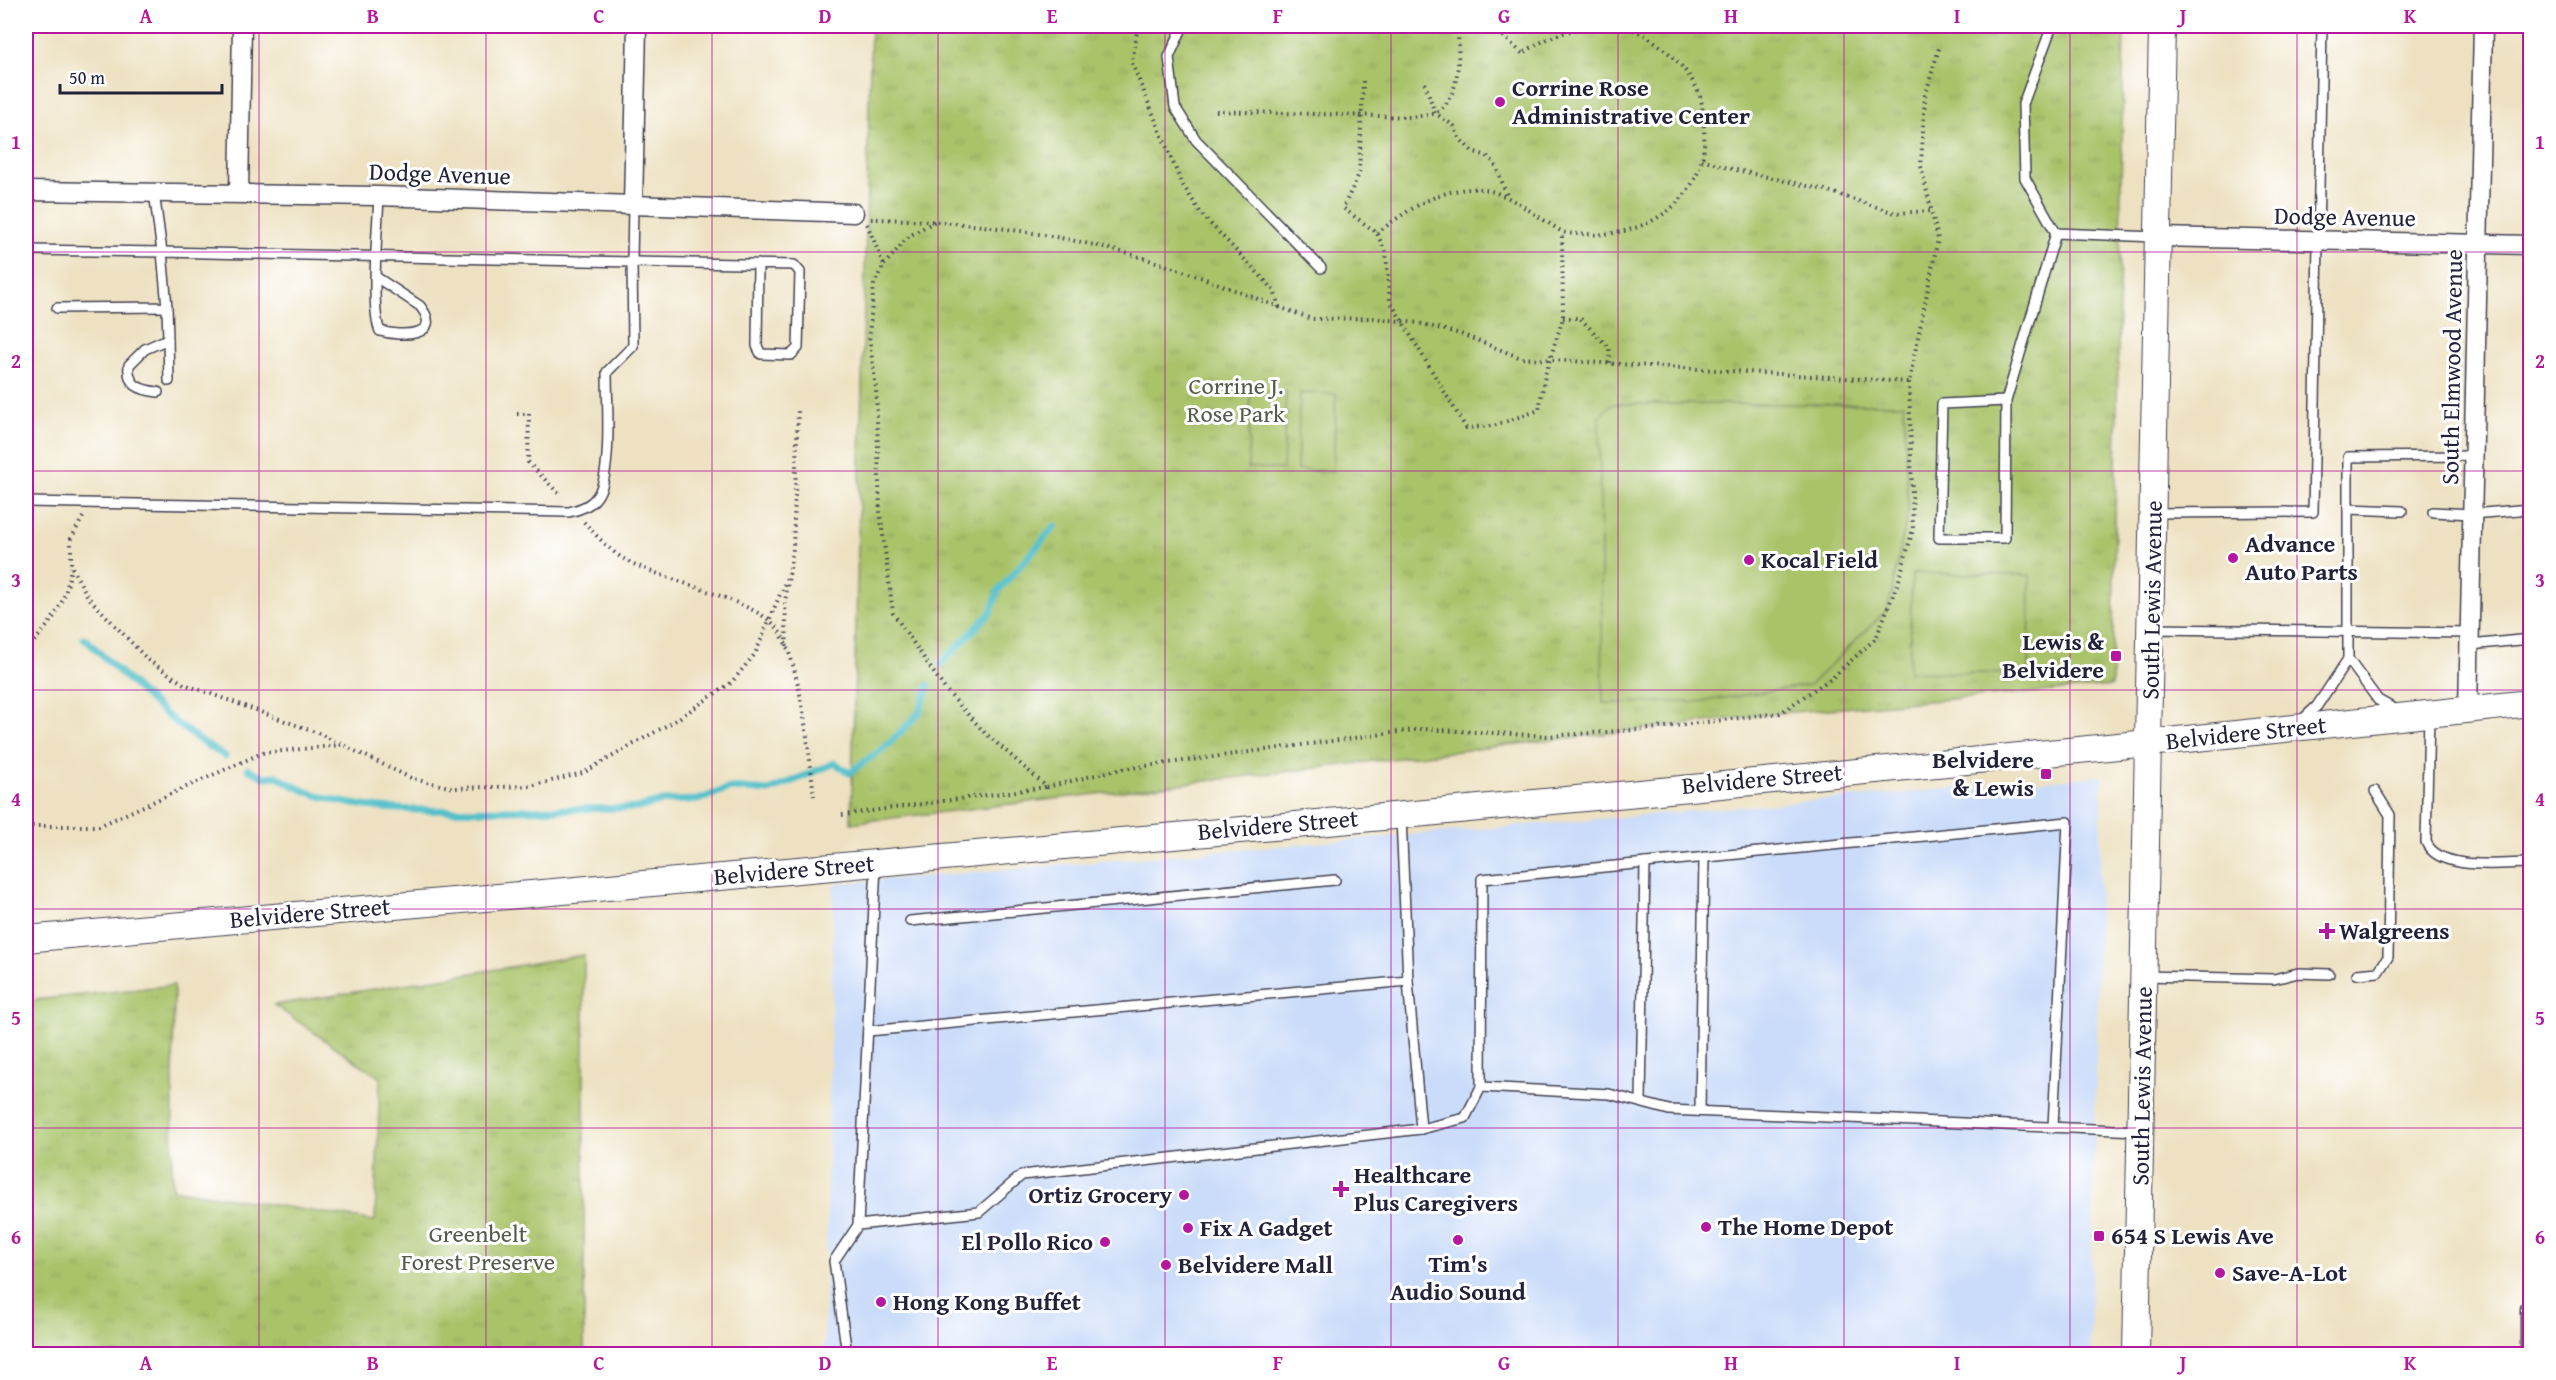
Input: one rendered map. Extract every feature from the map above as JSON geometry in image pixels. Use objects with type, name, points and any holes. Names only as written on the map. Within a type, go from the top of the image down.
[{"type":"main road","name":"South Lewis Avenue","points":[[2136,1354],[2162,26]]},
{"type":"main road","name":"Belvidere Street","points":[[26,939],[1401,814],[2149,743],[2530,703]]},
{"type":"street","points":[[239,193],[242,26]]},
{"type":"street","points":[[633,205],[638,26]]},
{"type":"street","name":"South Elmwood Avenue","points":[[2468,710],[2483,26]]},
{"type":"street","name":"Dodge Avenue","points":[[26,191],[379,196],[854,213]]},
{"type":"street","name":"Dodge Avenue","points":[[2158,237],[2530,245]]},
{"type":"street","points":[[2530,1309],[2530,1354]]},
{"type":"lane","points":[[1183,26],[1169,57],[1175,107],[1196,140],[1321,268]]},
{"type":"lane","points":[[2006,401],[1942,404],[1939,538],[2005,538],[2006,401],[2056,233],[2025,178],[2023,104],[2052,26]]},
{"type":"lane","points":[[2153,513],[2313,512],[2322,26]]},
{"type":"lane","points":[[154,192],[167,307],[170,381]]},
{"type":"lane","points":[[376,276],[420,306],[425,312],[426,324],[420,332],[406,336],[380,331],[376,322],[376,276],[379,196]]},
{"type":"lane","points":[[26,502],[575,510],[586,507],[599,494],[605,473],[607,372],[633,346],[633,205]]},
{"type":"lane","points":[[2056,233],[2158,237]]},
{"type":"lane","points":[[26,250],[377,256],[632,262],[758,264],[794,265],[800,272],[798,348],[790,355],[761,354],[757,346],[758,264]]},
{"type":"lane","points":[[57,308],[167,307]]},
{"type":"lane","points":[[158,392],[141,390],[132,384],[128,374],[129,365],[145,349],[168,339]]},
{"type":"lane","points":[[2474,456],[2348,457],[2348,659],[2378,700],[2417,715],[2426,842],[2431,852],[2442,859],[2462,862],[2530,863]]},
{"type":"lane","points":[[2348,509],[2402,511]]},
{"type":"lane","points":[[2433,512],[2472,514],[2530,509]]},
{"type":"lane","points":[[2151,629],[2347,632],[2470,639],[2530,639]]},
{"type":"lane","points":[[2295,728],[2317,706],[2348,659]]},
{"type":"lane","points":[[2357,974],[2378,972],[2388,957],[2390,815],[2375,790]]},
{"type":"lane","points":[[1401,814],[1408,981],[1421,1129]]},
{"type":"lane","points":[[858,1224],[979,1212],[1022,1175],[1421,1129],[1465,1118],[1481,1087],[1482,879],[2068,822],[2053,1127]]},
{"type":"lane","points":[[1700,1111],[1704,857]]},
{"type":"lane","points":[[847,1354],[834,1261],[858,1224],[876,862]]},
{"type":"lane","points":[[1641,1102],[1645,863]]},
{"type":"lane","points":[[910,921],[1335,880]]},
{"type":"lane","points":[[2144,976],[2274,979],[2298,973],[2330,974]]},
{"type":"lane","points":[[868,1031],[1408,981]]},
{"type":"lane","points":[[1481,1087],[1609,1094],[1669,1110],[2141,1131]]},
{"type":"path","points":[[1142,26],[1137,32],[1132,63],[1181,182],[1202,215],[1274,290],[1279,307]]},
{"type":"path","points":[[1216,111],[1411,117],[1435,113],[1451,96],[1458,81],[1456,60],[1458,26]]},
{"type":"path","points":[[1377,233],[1441,193],[1472,188],[1508,196],[1563,232],[1600,235],[1630,232],[1660,218],[1683,195],[1702,159],[1704,124],[1701,94],[1680,62],[1650,39],[1622,26],[1575,27],[1533,45],[1523,54],[1492,26]]},
{"type":"path","points":[[842,814],[1047,787],[1116,770],[1421,729],[1549,736],[1649,729],[1780,712],[1833,677],[1876,638],[1899,580],[1913,528],[1909,382],[1938,239],[1921,166],[1924,96],[1940,45]]},
{"type":"path","points":[[1363,81],[1359,174],[1343,208],[1377,233],[1386,254],[1390,301],[1466,428],[1493,426],[1539,410],[1563,318],[1563,232]]},
{"type":"path","points":[[1425,83],[1435,113],[1454,126],[1459,138],[1472,151],[1487,156],[1495,164],[1508,196]]},
{"type":"path","points":[[1702,159],[1728,168],[1825,190],[1895,213],[1932,211]]},
{"type":"path","points":[[884,264],[866,219],[937,220],[1062,239],[1158,262],[1312,319],[1401,321],[1461,334],[1521,358],[1909,382]]},
{"type":"path","points":[[937,220],[909,236],[884,264],[874,285],[869,336],[876,388],[880,512],[892,612],[945,689],[985,733],[1047,787]]},
{"type":"path","points":[[1563,318],[1580,318],[1609,348],[1610,365]]},
{"type":"path","points":[[788,653],[785,602],[789,573],[798,410]]},
{"type":"path","points":[[517,414],[529,414],[528,462],[623,559],[735,603],[769,620],[783,639],[800,696],[814,796]]},
{"type":"path","points":[[26,650],[55,619],[67,594],[71,566],[71,539],[80,520],[89,512]]},
{"type":"path","points":[[71,566],[88,597],[119,630],[148,660],[184,684],[318,733],[413,779],[454,788],[531,786],[583,773],[676,720],[731,683],[755,654],[789,573]]},
{"type":"path","points":[[26,826],[99,826],[262,753],[341,745]]},
{"type":"shaded area","name":"Belvidere Mall","points":[[2102,776],[2090,1354],[824,1354],[834,884]]},
{"type":"green space","name":"Corrine J. Rose Park","points":[[871,26],[2124,26],[2112,686],[1780,713],[851,823]]},
{"type":"green space","points":[[1250,391],[1286,392],[1283,469],[1248,468]]},
{"type":"green space","points":[[1300,393],[1336,394],[1333,471],[1297,470]]},
{"type":"green space","name":"Kocal Field","points":[[1613,404],[1904,404],[1908,512],[1888,609],[1810,685],[1696,702],[1603,703],[1599,416]]},
{"type":"green space","points":[[1912,573],[2030,575],[2029,674],[1909,672]]},
{"type":"green space","name":"Greenbelt Forest Preserve","points":[[584,955],[584,1354],[26,1354],[26,1001],[174,985],[172,1189],[375,1221],[380,1078],[274,1005]]},
{"type":"waterway","points":[[941,664],[991,612],[998,591],[1055,526]]},
{"type":"waterway","points":[[84,638],[169,717],[225,756]]},
{"type":"waterway","points":[[248,769],[264,777],[277,776],[300,789],[356,805],[448,811],[637,808],[663,801],[698,800],[730,788],[769,791],[835,763],[849,773],[889,744],[919,713],[929,685]]},
{"type":"place","name":"Corrine Rose Administrative Center","points":[[1500,102]]},
{"type":"place","name":"Advance Auto Parts","points":[[2233,558]]},
{"type":"place","name":"Kocal Field","points":[[1749,560]]},
{"type":"place","name":"Lewis & Belvidere","points":[[2116,656]]},
{"type":"place","name":"Belvidere & Lewis","points":[[2046,774]]},
{"type":"place","name":"Walgreens","points":[[2327,931]]},
{"type":"place","name":"Healthcare Plus Caregivers","points":[[1341,1189]]},
{"type":"place","name":"Ortiz Grocery","points":[[1184,1195]]},
{"type":"place","name":"The Home Depot","points":[[1706,1227]]},
{"type":"place","name":"Fix A Gadget","points":[[1188,1228]]},
{"type":"place","name":"654 S Lewis Ave","points":[[2099,1236]]},
{"type":"place","name":"Tim's Audio Sound","points":[[1458,1240]]},
{"type":"place","name":"El Pollo Rico","points":[[1105,1242]]},
{"type":"place","name":"Belvidere Mall","points":[[1166,1265]]},
{"type":"place","name":"Save-A-Lot","points":[[2220,1273]]},
{"type":"place","name":"Hong Kong Buffet","points":[[881,1302]]}]
